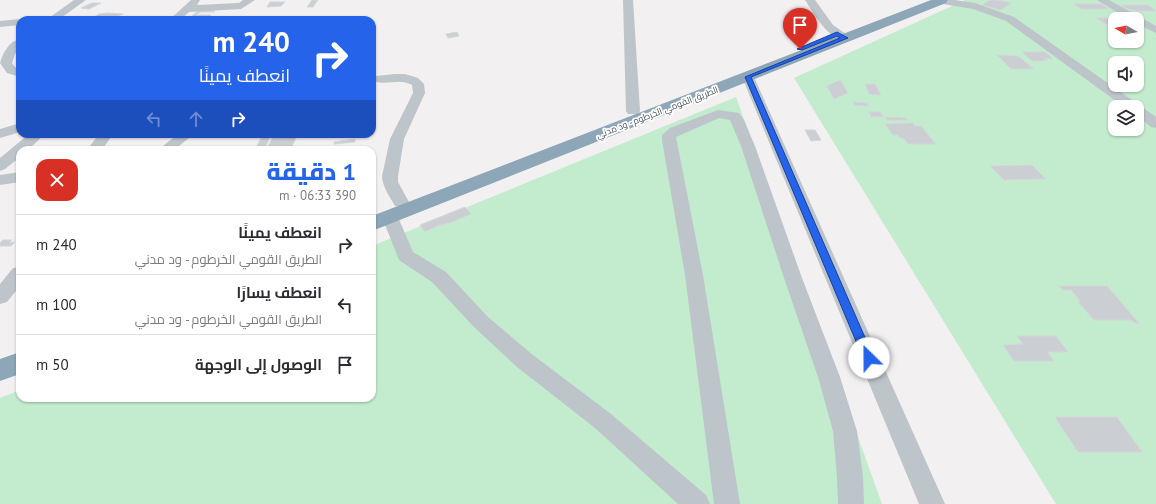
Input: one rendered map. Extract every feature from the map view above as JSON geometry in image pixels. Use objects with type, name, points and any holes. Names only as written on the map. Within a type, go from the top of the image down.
[{"type":"highway","name":"الطريق القومي الخرطوم - ود مدني","points":[[384,214],[633,111],[747,69],[946,1]]},
{"type":"highway","name":"الطريق القومي الخرطوم - ود مدني","points":[[384,214],[726,85],[751,85],[841,36]]},
{"type":"highway","points":[[0,355],[16,349]]},
{"type":"highway","points":[[0,370],[16,364]]},
{"type":"street","points":[[57,16],[81,0]]},
{"type":"street","points":[[179,16],[197,0]]},
{"type":"street","points":[[187,9],[241,6],[250,0]]},
{"type":"street","points":[[628,0],[633,111]]},
{"type":"street","points":[[810,0],[829,27],[841,36]]},
{"type":"street","points":[[1102,0],[1123,12]]},
{"type":"street","points":[[946,1],[993,11],[1010,19],[1123,100]]},
{"type":"street","points":[[0,24],[16,22]]},
{"type":"street","points":[[1144,23],[1156,30]]},
{"type":"street","points":[[16,45],[6,58],[8,67],[16,72]]},
{"type":"street","points":[[0,75],[16,73]]},
{"type":"street","points":[[380,80],[407,78],[418,84],[419,93],[397,139],[384,214],[405,256],[439,277],[481,322],[525,361],[604,421],[697,504]]},
{"type":"street","points":[[751,85],[932,504]]},
{"type":"street","points":[[727,504],[694,275],[669,140],[670,135],[675,131],[718,114],[734,116],[748,146],[793,278],[829,377],[845,431],[851,504]]},
{"type":"street","points":[[1144,115],[1156,124]]},
{"type":"street","points":[[0,134],[16,128]]},
{"type":"street","points":[[24,146],[33,138]]},
{"type":"street","points":[[171,146],[182,138]]},
{"type":"street","points":[[0,166],[16,153]]},
{"type":"street","points":[[0,180],[16,178]]},
{"type":"street","points":[[0,297],[16,278]]},
{"type":"green space","points":[[965,0],[1156,0],[1156,504],[1056,504],[794,78]]},
{"type":"green space","points":[[736,97],[882,504],[0,504],[0,398],[16,392],[16,402],[376,402],[376,244]]},
{"type":"building","points":[[312,0],[318,0],[313,7],[307,7]]},
{"type":"building","points":[[990,0],[1011,3],[1001,10],[982,5]]},
{"type":"building","points":[[270,2],[285,2],[281,6],[267,7]]},
{"type":"building","points":[[92,3],[101,3],[89,9],[81,8]]},
{"type":"building","points":[[1074,4],[1101,4],[1109,9],[1082,9]]},
{"type":"building","points":[[1121,5],[1148,5],[1156,11],[1127,9]]},
{"type":"building","points":[[198,11],[215,11],[200,12],[196,15],[211,15],[210,16],[192,16]]},
{"type":"building","points":[[99,14],[123,14],[118,16],[96,16]]},
{"type":"building","points":[[1096,18],[1108,18],[1108,24],[1105,24]]},
{"type":"building","points":[[457,32],[459,36],[448,38],[446,34]]},
{"type":"building","points":[[1022,52],[1045,52],[1053,59],[1045,58],[1048,60],[1032,61]]},
{"type":"building","points":[[997,55],[1018,56],[1034,69],[1011,69]]},
{"type":"building","points":[[840,80],[848,93],[834,99],[827,86]]},
{"type":"building","points":[[865,84],[875,84],[881,95],[869,94]]},
{"type":"building","points":[[853,102],[867,103],[868,106],[854,105]]},
{"type":"building","points":[[869,112],[880,112],[883,117],[871,117]]},
{"type":"building","points":[[885,117],[906,118],[908,120],[887,120]]},
{"type":"building","points":[[913,123],[915,126],[921,126],[936,144],[908,144],[898,135],[893,135],[885,124]]},
{"type":"building","points":[[805,130],[815,130],[821,140],[811,141]]},
{"type":"building","points":[[261,138],[270,138],[266,146],[257,146]]},
{"type":"building","points":[[272,138],[296,138],[292,146],[268,146]]},
{"type":"building","points":[[355,139],[355,142],[334,144],[334,142]]},
{"type":"building","points":[[1032,165],[1046,179],[1004,180],[990,166]]},
{"type":"building","points":[[465,207],[471,214],[452,222],[437,226],[425,232],[420,225]]},
{"type":"building","points":[[3,240],[12,240],[9,243],[15,242],[11,246],[0,246],[0,243]]},
{"type":"building","points":[[1059,286],[1107,286],[1139,323],[1134,323],[1131,320],[1094,320],[1078,302],[1081,302],[1071,290],[1063,290]]},
{"type":"building","points":[[1017,336],[1056,336],[1068,352],[1047,352],[1054,361],[1014,361],[1003,345],[1023,344]]},
{"type":"building","points":[[1055,417],[1117,417],[1142,452],[1078,452]]},
{"type":"route","points":[[800,49],[837,34],[845,38],[748,77],[869,358]]}]
